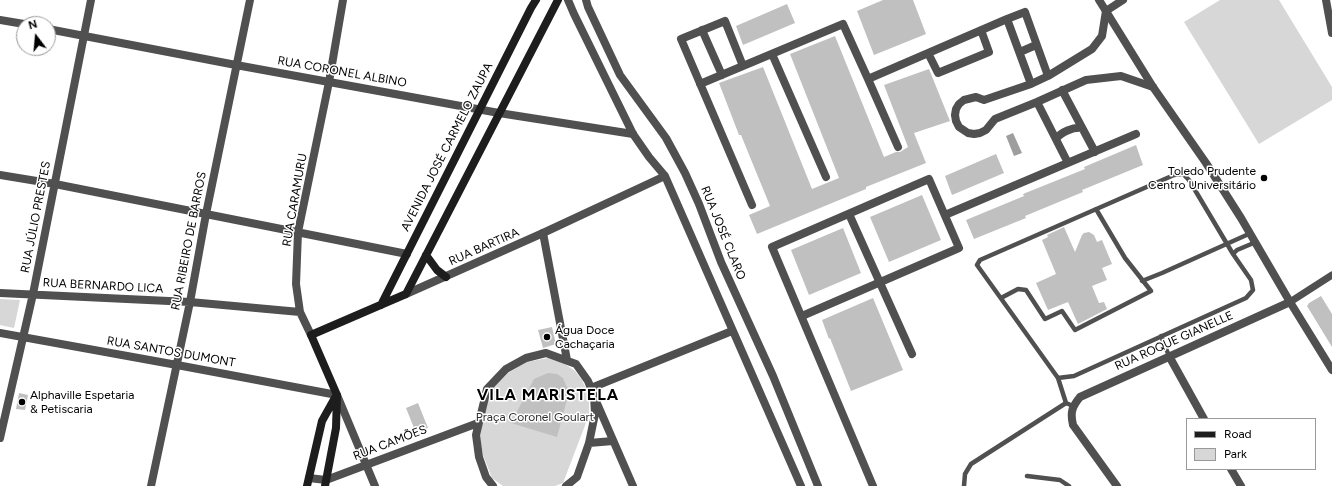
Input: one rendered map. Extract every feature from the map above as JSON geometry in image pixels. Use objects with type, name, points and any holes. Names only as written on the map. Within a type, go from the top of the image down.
[{"type":"main road","name":"AVENIDA JOSÉ CARMELO ZAUPA","points":[[381,305],[479,109],[536,0]]},
{"type":"main road","points":[[406,294],[558,0]]},
{"type":"main road","points":[[426,255],[437,270],[446,277]]},
{"type":"main road","name":"RUA BARTIRA","points":[[311,335],[406,294]]},
{"type":"main road","name":"RUA CARAMURU","points":[[311,335],[337,395]]},
{"type":"main road","points":[[308,482],[322,421],[337,395]]},
{"type":"main road","points":[[325,483],[336,423],[337,395]]},
{"type":"street","name":"RUA JÚLIO PRESTES","points":[[0,438],[33,294],[91,0]]},
{"type":"street","name":"RUA RIBEIRO DE BARROS","points":[[151,486],[190,302],[206,214],[250,0]]},
{"type":"street","name":"RUA CARAMURU","points":[[311,335],[300,312],[296,284],[298,232],[329,82],[343,0]]},
{"type":"street","points":[[568,0],[633,134],[649,157],[665,176],[800,486]]},
{"type":"street","name":"RUA JOSÉ CLARO","points":[[586,0],[620,75],[666,138],[685,173],[699,204],[721,262],[773,376],[818,486]]},
{"type":"street","points":[[1099,0],[1153,87],[1206,163],[1251,233],[1290,302],[1332,370]]},
{"type":"street","points":[[1123,0],[1106,11],[1102,36],[1092,49],[1032,84],[984,100],[976,97],[964,100],[956,109],[955,115],[958,127],[968,134],[980,133],[986,130],[995,119],[1086,80],[1120,76],[1153,87]]},
{"type":"street","points":[[1326,0],[1332,33]]},
{"type":"street","points":[[868,79],[1025,12],[1048,76]]},
{"type":"street","points":[[1007,19],[1032,84]]},
{"type":"street","points":[[0,20],[16,23]]},
{"type":"street","points":[[743,66],[725,21],[681,39],[752,206]]},
{"type":"street","points":[[700,84],[843,24],[898,147]]},
{"type":"street","name":"RUA CORONEL ALBINO","points":[[56,30],[499,113],[633,134]]},
{"type":"street","points":[[702,30],[722,75]]},
{"type":"street","points":[[928,53],[938,73],[989,52],[981,30]]},
{"type":"street","points":[[1020,52],[1036,45]]},
{"type":"street","points":[[772,54],[826,177]]},
{"type":"street","points":[[1062,90],[1095,152]]},
{"type":"street","points":[[1037,102],[1068,163]]},
{"type":"street","points":[[1056,139],[1059,134],[1077,127],[1082,128]]},
{"type":"street","points":[[945,215],[1136,134]]},
{"type":"street","points":[[0,175],[55,184],[407,254]]},
{"type":"street","name":"RUA BARTIRA","points":[[406,294],[543,233],[665,176]]},
{"type":"street","points":[[802,316],[959,248],[929,179],[772,247],[873,486]]},
{"type":"street","points":[[849,214],[912,354]]},
{"type":"street","points":[[543,233],[567,360]]},
{"type":"street","points":[[1290,302],[1332,275]]},
{"type":"street","name":"RUA BERNARDO LICA","points":[[0,293],[190,302],[300,312]]},
{"type":"street","name":"RUA ROQUE GIANELLE","points":[[1069,404],[1080,397],[1290,302]]},
{"type":"street","points":[[592,392],[732,331]]},
{"type":"street","name":"RUA SANTOS DUMONT","points":[[0,333],[337,395]]},
{"type":"street","points":[[493,486],[486,477],[476,435],[487,389],[506,369],[526,358],[546,353],[576,364],[592,392],[633,486]]},
{"type":"street","points":[[1169,356],[1203,418]]},
{"type":"street","points":[[566,486],[577,476],[589,443],[595,414],[592,392]]},
{"type":"street","name":"RUA CARAMURU","points":[[337,395],[375,486]]},
{"type":"street","points":[[1069,404],[1073,425],[1117,486]]},
{"type":"street","name":"RUA CAMÕES","points":[[308,482],[325,483],[365,465],[478,422]]},
{"type":"street","points":[[589,443],[613,441]]},
{"type":"street","points":[[1232,470],[1241,486]]},
{"type":"lane","points":[[964,486],[965,474],[971,464],[1069,404],[1058,378],[977,265],[980,260],[1174,175],[1183,174],[1189,180],[1233,254],[1251,280],[1253,290],[1246,298],[1074,376],[1058,378]]},
{"type":"lane","points":[[1001,298],[1018,288],[1026,290],[1045,319],[1062,311],[1075,330],[1151,291],[1125,258],[1096,209]]},
{"type":"lane","points":[[1142,281],[1251,233]]},
{"type":"lane","points":[[1233,254],[1238,250],[1256,242]]},
{"type":"lane","points":[[1161,336],[1169,356]]},
{"type":"lane","points":[[1027,476],[1060,480],[1069,486]]},
{"type":"green space","points":[[1220,0],[1279,0],[1332,87],[1332,100],[1259,144],[1184,22]]},
{"type":"green space","points":[[0,299],[20,300],[14,328],[0,325]]},
{"type":"green space","name":"Praça Coronel Goulart","points":[[548,358],[565,364],[575,371],[582,380],[589,395],[589,415],[563,483],[555,486],[503,486],[492,478],[483,455],[479,435],[490,392],[508,373],[527,362]]},
{"type":"shaded area","points":[[1013,133],[1022,153],[1014,156],[1006,136]]},
{"type":"building","points":[[883,0],[913,0],[926,34],[874,55],[857,11]]},
{"type":"building","points":[[787,4],[795,23],[743,45],[736,26]]},
{"type":"building","points":[[835,36],[884,157],[900,152],[908,147],[884,85],[929,69],[950,121],[914,133],[926,163],[757,234],[749,215],[770,206],[741,135],[739,135],[719,83],[763,67],[812,189],[839,178],[790,54]]},
{"type":"building","points":[[1136,145],[1143,165],[1082,190],[1083,192],[1025,216],[1026,218],[974,239],[966,220],[1024,196],[1023,194],[1085,169],[1084,167]]},
{"type":"building","points":[[996,154],[1004,173],[952,195],[945,176]]},
{"type":"building","points":[[922,195],[941,240],[889,262],[870,217]]},
{"type":"building","points":[[1064,227],[1075,252],[1082,235],[1089,232],[1094,235],[1097,242],[1102,240],[1112,264],[1102,268],[1107,280],[1092,286],[1099,303],[1104,302],[1107,309],[1078,324],[1068,302],[1048,310],[1036,283],[1056,274],[1042,240],[1048,237],[1047,235]]},
{"type":"building","points":[[843,228],[861,273],[809,295],[791,250]]},
{"type":"building","points":[[1321,296],[1332,314],[1332,347],[1307,306],[1309,303]]},
{"type":"building","points":[[873,298],[903,370],[851,391],[822,320]]},
{"type":"building","name":"Água Doce Cachaçaria","points":[[552,327],[556,344],[543,348],[538,330]]},
{"type":"building","points":[[548,373],[557,374],[563,378],[569,392],[557,437],[511,423],[534,379]]},
{"type":"building","name":"Alphaville Espetaria & Petiscaria","points":[[19,393],[28,395],[25,410],[16,409]]},
{"type":"building","points":[[418,403],[428,428],[416,433],[406,408]]},
{"type":"place","name":"Toledo Prudente Centro Universitário","points":[[1264,178]]},
{"type":"place","name":"Água Doce Cachaçaria","points":[[547,337]]},
{"type":"place","name":"Alphaville Espetaria & Petiscaria","points":[[22,402]]},
{"type":"district","name":"VILA MARISTELA","points":[[548,395]]}]
